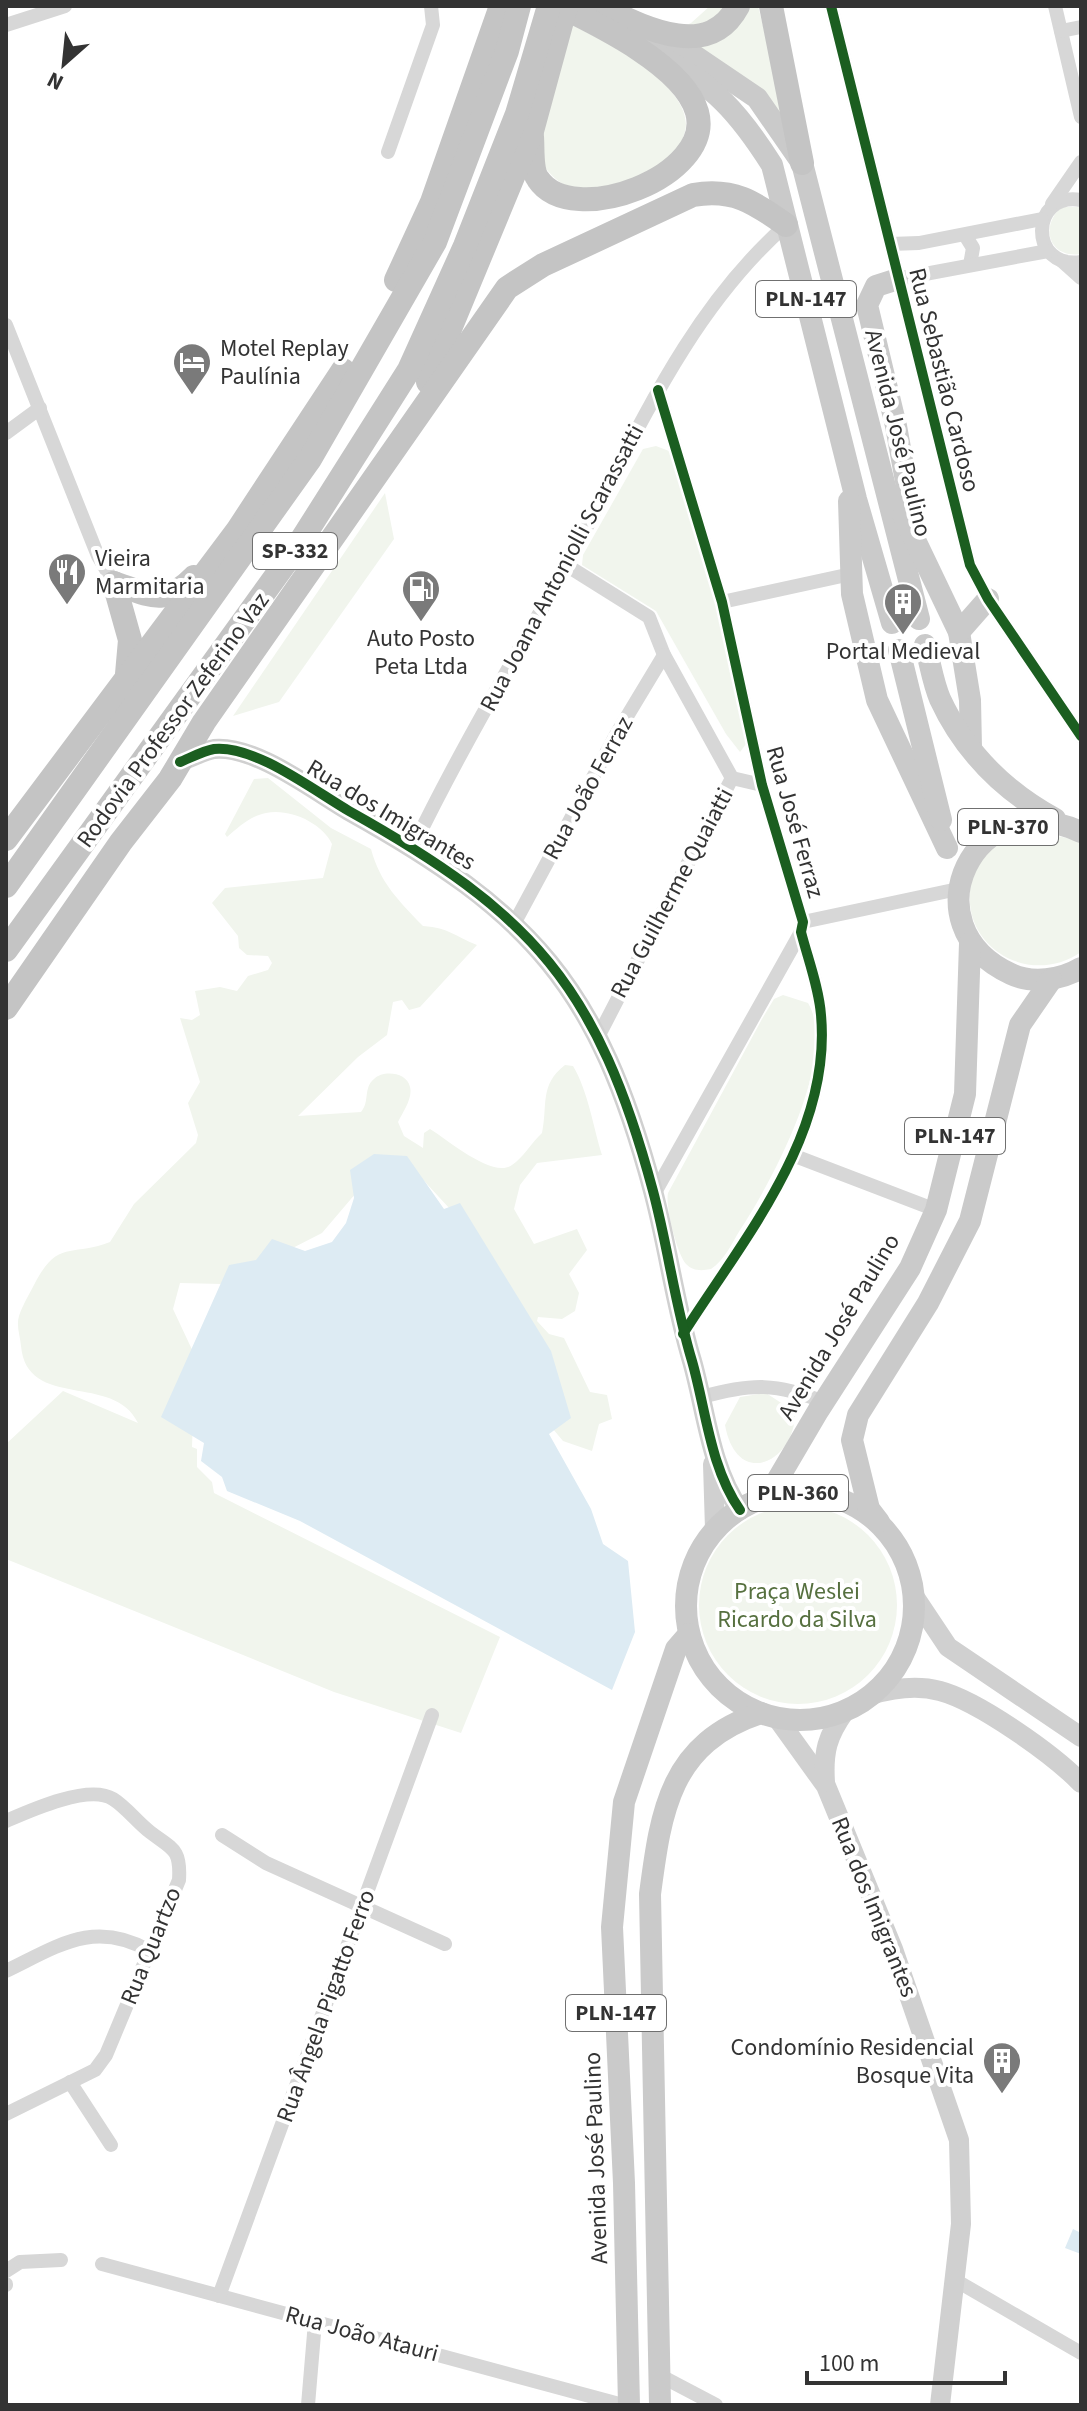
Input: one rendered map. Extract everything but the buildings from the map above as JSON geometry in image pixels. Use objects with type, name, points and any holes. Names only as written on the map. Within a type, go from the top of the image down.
[{"type":"highway","points":[[6,839],[237,531],[321,407],[405,264],[448,158],[501,6]]},
{"type":"highway","name":"Rodovia Professor Zeferino Vaz","points":[[6,886],[310,459],[435,242],[507,51],[519,6]]},
{"type":"highway","name":"Rodovia Professor Zeferino Vaz","points":[[6,950],[297,547],[409,370],[465,246],[517,114],[549,6]]},
{"type":"highway","points":[[410,424],[532,131],[563,6],[678,37],[702,38],[727,23],[738,6]]},
{"type":"highway","points":[[771,6],[802,163]]},
{"type":"highway","points":[[532,131],[536,177],[547,189],[567,200],[588,202],[658,181],[678,166],[690,149],[698,113],[675,81],[609,19]]},
{"type":"highway","points":[[6,1008],[507,288],[543,265],[693,195],[717,191],[746,199],[786,225]]},
{"type":"highway","points":[[114,583],[160,598],[180,591],[237,531]]},
{"type":"highway","points":[[114,583],[130,640],[127,674]]},
{"type":"main road","name":"Avenida José Paulino","points":[[609,19],[692,54],[757,98],[802,163],[919,619]]},
{"type":"main road","name":"PLN-147","points":[[609,19],[709,85],[749,129],[772,165],[892,623]]},
{"type":"main road","points":[[898,279],[876,286],[867,305],[896,426],[919,552]]},
{"type":"main road","points":[[882,467],[919,552],[959,632],[970,700],[971,748]]},
{"type":"main road","points":[[850,471],[851,574],[877,700],[947,848]]},
{"type":"main road","points":[[959,632],[988,599]]},
{"type":"main road","points":[[925,645],[940,699],[979,761],[1016,797],[1059,822]]},
{"type":"main road","points":[[899,650],[959,886],[959,917],[970,943],[991,965],[1020,978],[1051,980],[1081,968]]},
{"type":"main road","name":"PLN-370","points":[[959,886],[972,854],[995,832],[1025,820],[1059,822],[1081,832]]},
{"type":"main road","name":"Avenida José Paulino","points":[[768,1496],[910,1268],[936,1210],[965,1094],[970,943]]},
{"type":"main road","name":"PLN-147","points":[[883,1528],[869,1509],[852,1440],[858,1415],[928,1303],[970,1221],[1020,1025],[1051,980]]},
{"type":"main road","name":"PLN-360","points":[[810,1492],[849,1503],[883,1528],[904,1559],[914,1596],[913,1624],[905,1651],[891,1675],[871,1695],[845,1711],[811,1720],[769,1716],[737,1702],[717,1685],[705,1670],[689,1634],[685,1597],[690,1571],[715,1529],[740,1510],[768,1496],[810,1492]]},
{"type":"main road","name":"Avenida José Paulino","points":[[626,2405],[618,2045],[612,1927],[624,1802],[676,1649],[689,1634]]},
{"type":"main road","name":"PLN-147","points":[[660,2405],[650,1894],[660,1816],[694,1752],[723,1728],[769,1716]]},
{"type":"main road","points":[[617,2022],[651,2035]]},
{"type":"main road","points":[[618,2045],[651,2035]]},
{"type":"street","points":[[6,25],[65,6]]},
{"type":"street","points":[[388,152],[433,25],[431,6]]},
{"type":"street","name":"Rua Sebastião Cardoso","points":[[831,6],[970,565],[988,599],[1081,736]]},
{"type":"street","points":[[1055,6],[1077,82],[1081,117]]},
{"type":"street","points":[[1061,31],[1081,27]]},
{"type":"street","points":[[1081,162],[1042,219],[1041,236],[1048,251],[1081,278]]},
{"type":"street","points":[[1052,206],[1067,199],[1081,200]]},
{"type":"street","points":[[890,244],[965,235],[1042,219]]},
{"type":"street","name":"Rua Joana Antoniolli Scarassatti","points":[[413,847],[658,390],[704,314],[755,252],[786,225]]},
{"type":"street","points":[[965,235],[973,248],[970,265]]},
{"type":"street","points":[[898,279],[1048,251]]},
{"type":"street","points":[[1061,261],[1081,262]]},
{"type":"street","points":[[6,325],[98,556],[114,583]]},
{"type":"street","name":"Rua José Ferraz","points":[[658,390],[722,602],[762,785],[802,927],[821,1012],[822,1043],[820,1073],[795,1156],[683,1334]]},
{"type":"street","points":[[6,433],[40,408]]},
{"type":"street","points":[[566,565],[649,617],[664,655],[732,778]]},
{"type":"street","points":[[722,602],[851,574]]},
{"type":"street","name":"Rua João Ferraz","points":[[515,922],[617,733],[664,655]]},
{"type":"street","name":"Rua dos Imigrantes","points":[[180,762],[212,749],[245,751],[413,847],[515,922],[559,970],[599,1035],[623,1091],[654,1194],[683,1334],[714,1452],[715,1529]]},
{"type":"street","name":"Rua Guilherme Quaiatti","points":[[599,1035],[732,778],[762,785]]},
{"type":"street","points":[[654,1194],[802,927],[959,886]]},
{"type":"street","points":[[795,1156],[936,1210]]},
{"type":"street","points":[[702,1397],[763,1384],[789,1388],[824,1402]]},
{"type":"street","name":"Rua dos Imigrantes","points":[[714,1452],[740,1510]]},
{"type":"street","name":"PLN-360","points":[[914,1596],[948,1647],[1081,1737]]},
{"type":"street","name":"PLN-360","points":[[871,1695],[911,1688],[942,1692],[1036,1744],[1081,1783]]},
{"type":"street","name":"Rua dos Imigrantes","points":[[826,1786],[823,1753],[829,1733],[845,1711]]},
{"type":"street","name":"Rua Ângela Pigatto Ferro","points":[[219,2296],[432,1715]]},
{"type":"street","name":"Rua dos Imigrantes","points":[[769,1716],[826,1786],[893,1949],[959,2140],[961,2224],[940,2405]]},
{"type":"street","name":"Rua Quartzo","points":[[6,1821],[85,1793],[114,1799],[171,1845],[181,1861],[179,1880],[106,2055],[95,2070],[6,2114]]},
{"type":"street","points":[[222,1835],[266,1863],[445,1944]]},
{"type":"street","points":[[6,1971],[84,1937],[126,1937],[150,1951]]},
{"type":"street","points":[[70,2082],[111,2145]]},
{"type":"street","points":[[6,2271],[20,2262],[61,2260]]},
{"type":"street","name":"Rua João Atauri","points":[[102,2264],[626,2405]]},
{"type":"street","points":[[955,2280],[1081,2353]]},
{"type":"street","points":[[308,2405],[315,2322]]},
{"type":"street","points":[[659,2375],[716,2405]]},
{"type":"green space","points":[[710,6],[758,6],[788,127],[673,31],[691,23]]},
{"type":"green space","points":[[566,22],[639,63],[672,92],[682,108],[686,129],[668,164],[612,187],[595,190],[579,190],[564,185],[549,173],[535,153]]},
{"type":"green space","points":[[1062,207],[1081,207],[1081,254],[1061,251],[1051,240],[1051,223]]},
{"type":"green space","points":[[656,446],[669,451],[674,461],[719,614],[746,744],[740,752],[726,734],[656,611],[582,565],[583,555],[643,449]]},
{"type":"green space","points":[[385,493],[394,539],[279,702],[233,716]]},
{"type":"green space","points":[[268,778],[331,828],[371,849],[385,882],[423,926],[446,931],[477,945],[420,1007],[409,1010],[402,1000],[393,1002],[387,1035],[358,1057],[298,1116],[361,1112],[371,1083],[383,1074],[394,1074],[408,1082],[411,1091],[398,1122],[404,1136],[423,1148],[424,1133],[430,1129],[482,1163],[504,1168],[516,1162],[542,1133],[551,1080],[565,1065],[573,1066],[586,1098],[602,1155],[537,1163],[520,1185],[514,1209],[534,1244],[577,1229],[587,1250],[569,1274],[579,1293],[575,1311],[562,1319],[538,1317],[537,1321],[549,1334],[564,1338],[590,1392],[607,1395],[612,1419],[599,1424],[592,1451],[563,1441],[553,1429],[474,1235],[414,1170],[379,1166],[322,1233],[222,1284],[180,1283],[173,1309],[195,1356],[192,1447],[197,1449],[197,1467],[212,1482],[214,1493],[500,1637],[461,1733],[334,1692],[6,1559],[6,1444],[63,1391],[138,1423],[126,1408],[110,1399],[38,1378],[27,1366],[21,1346],[18,1323],[22,1307],[51,1260],[67,1252],[110,1242],[134,1204],[196,1143],[198,1135],[188,1103],[200,1082],[180,1018],[192,1020],[200,1015],[195,991],[220,987],[237,991],[248,976],[268,970],[272,963],[268,956],[247,955],[239,948],[238,936],[212,903],[225,888],[323,878],[332,844],[321,830],[304,819],[285,813],[260,814],[227,837],[225,834],[254,779]]},
{"type":"green space","points":[[1020,828],[1081,841],[1081,952],[1060,962],[1039,965],[1019,962],[1001,954],[985,941],[975,923],[970,903],[976,862]]},
{"type":"green space","points":[[783,995],[808,1003],[815,1026],[815,1054],[797,1120],[768,1183],[727,1251],[711,1269],[694,1269],[686,1264],[679,1251],[670,1219],[668,1193],[762,1019],[774,999]]},
{"type":"green space","points":[[766,1393],[795,1412],[793,1429],[776,1455],[765,1462],[753,1463],[741,1458],[731,1445],[725,1425],[740,1397]]},
{"type":"green space","name":"Praça Weslei Ricardo da Silva","points":[[798,1506],[836,1513],[868,1535],[890,1567],[897,1605],[890,1643],[868,1675],[836,1697],[798,1704],[760,1697],[728,1675],[706,1643],[699,1605],[706,1567],[728,1535],[760,1513]]},
{"type":"shaded area","points":[[374,1154],[407,1156],[444,1209],[460,1203],[551,1351],[571,1418],[549,1434],[591,1509],[603,1544],[628,1561],[635,1632],[612,1690],[300,1521],[227,1491],[222,1477],[201,1461],[204,1443],[161,1417],[229,1265],[256,1260],[272,1239],[305,1251],[332,1242],[346,1223],[354,1198],[350,1170]]},
{"type":"shaded area","points":[[1073,2229],[1081,2233],[1081,2254],[1065,2248]]},
{"type":"cycle path","points":[[831,6],[970,565],[988,599],[1081,736]]},
{"type":"cycle path","points":[[658,390],[722,602],[762,785],[803,922],[801,932],[816,984],[821,1015],[821,1059],[813,1102],[798,1143],[756,1223],[683,1334]]},
{"type":"cycle path","points":[[180,762],[214,749],[230,750],[265,761],[412,848],[466,885],[511,922],[549,962],[581,1008],[608,1059],[632,1120],[653,1191],[715,1457],[740,1510]]},
{"type":"place","name":"Motel Replay Paulínia","points":[[192,396]]},
{"type":"place","name":"Vieira Marmitaria","points":[[67,606]]},
{"type":"place","name":"Auto Posto Peta Ltda","points":[[421,623]]},
{"type":"place","name":"Portal Medieval","points":[[903,636]]},
{"type":"place","name":"Condomínio Residencial Bosque Vita","points":[[1002,2095]]}]
